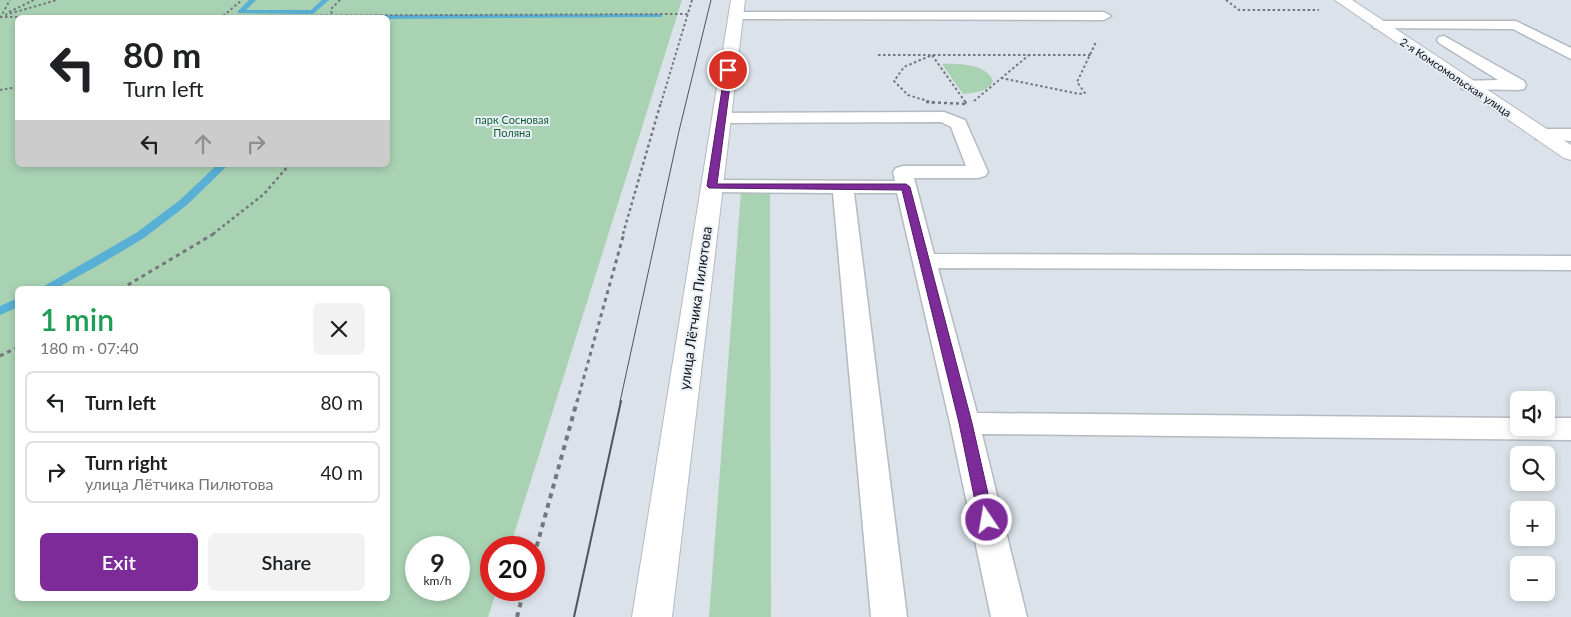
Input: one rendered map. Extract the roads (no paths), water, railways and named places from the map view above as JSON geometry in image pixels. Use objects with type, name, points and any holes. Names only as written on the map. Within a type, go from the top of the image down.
[{"type":"street","name":"2-я Комсомольская улица","points":[[1342,0],[1571,154]]},
{"type":"street","name":"улица Лётчика Пилютова","points":[[652,617],[737,8]]},
{"type":"lane","points":[[737,8],[1104,16]]},
{"type":"lane","points":[[1379,25],[1516,25],[1571,54]]},
{"type":"lane","points":[[1444,40],[1518,86],[1468,85]]},
{"type":"lane","points":[[722,118],[944,117],[959,124],[978,172],[903,172],[965,423],[1008,617]]},
{"type":"lane","points":[[1542,135],[1571,135]]},
{"type":"lane","points":[[712,186],[906,187]]},
{"type":"lane","points":[[843,188],[889,617]]},
{"type":"lane","points":[[924,261],[1571,263]]},
{"type":"lane","points":[[965,423],[1571,429]]},
{"type":"waterway","points":[[253,0],[240,12],[313,12],[326,0]]},
{"type":"waterway","points":[[390,17],[660,16]]},
{"type":"waterway","points":[[51,286],[117,250],[162,220],[204,185],[221,167]]},
{"type":"waterway","points":[[0,311],[15,304]]},
{"type":"tram line","points":[[620,402],[679,131],[711,0]]},
{"type":"tram line","points":[[574,617],[621,401]]},
{"type":"park label","name":"парк Сосновая Поляна","points":[[512,125]]}]
